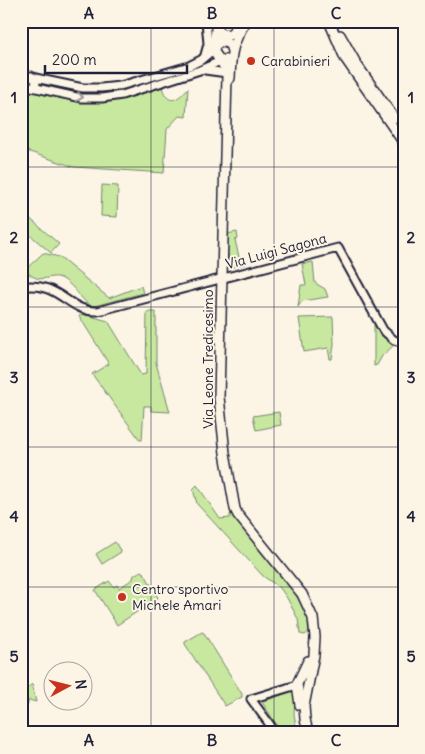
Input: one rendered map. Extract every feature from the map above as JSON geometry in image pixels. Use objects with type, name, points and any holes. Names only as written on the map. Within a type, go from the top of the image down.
[{"type":"main road","points":[[217,26],[224,35],[235,31],[246,21]]},
{"type":"main road","points":[[329,21],[344,58],[404,143]]},
{"type":"main road","points":[[335,21],[345,46],[404,133]]},
{"type":"main road","points":[[217,26],[214,55],[226,57]]},
{"type":"main road","points":[[227,108],[230,97],[226,57],[235,31]]},
{"type":"main road","points":[[214,48],[218,42],[230,45],[226,57],[227,108]]},
{"type":"main road","name":"Via Leone Tredicesimo","points":[[227,108],[219,411],[233,502],[238,515],[304,598],[313,618],[315,642],[302,686]]},
{"type":"main road","points":[[302,686],[303,733]]},
{"type":"main road","points":[[302,686],[308,733]]},
{"type":"street","points":[[204,56],[208,44],[206,21]]},
{"type":"street","points":[[21,75],[79,88],[120,86],[189,66],[201,60],[214,48]]},
{"type":"street","points":[[32,76],[26,80],[27,86],[81,98],[102,98],[122,95],[200,70],[226,57]]},
{"type":"street","points":[[200,70],[214,70],[227,73]]},
{"type":"street","name":"Via Luigi Sagona","points":[[21,287],[37,285],[46,287],[86,310],[93,312],[338,248],[383,330],[394,340],[404,343]]},
{"type":"street","points":[[276,733],[251,699],[302,686]]},
{"type":"green space","points":[[162,87],[167,97],[174,100],[181,96],[188,88],[186,117],[179,116],[167,129],[164,173],[74,167],[21,149],[21,89],[63,99],[95,102],[120,98]]},
{"type":"green space","points":[[102,185],[118,186],[117,217],[101,216]]},
{"type":"green space","points":[[26,215],[59,244],[51,253],[21,227],[21,221]]},
{"type":"green space","points":[[237,232],[238,239],[235,240],[240,261],[245,264],[229,268],[227,234]]},
{"type":"green space","points":[[43,253],[59,257],[109,298],[141,286],[143,293],[94,306],[89,305],[61,278],[37,278],[25,270]]},
{"type":"green space","points":[[313,262],[315,283],[325,289],[328,297],[302,301],[298,307],[301,285],[306,285],[302,264]]},
{"type":"green space","points":[[147,312],[156,312],[156,363],[170,412],[151,411],[151,406],[144,406],[142,440],[140,440],[92,374],[109,364],[79,316],[83,314],[108,321],[141,375],[146,374]]},
{"type":"green space","points":[[333,317],[334,344],[332,359],[330,359],[328,348],[304,352],[299,318]]},
{"type":"green space","points":[[374,325],[394,345],[374,366]]},
{"type":"green space","points":[[279,412],[281,425],[256,430],[253,416]]},
{"type":"green space","points":[[197,485],[220,519],[230,518],[230,514],[233,513],[238,522],[285,579],[306,614],[309,627],[305,635],[300,634],[298,619],[280,588],[263,576],[197,504],[193,489]]},
{"type":"green space","points":[[115,542],[121,552],[102,564],[96,554]]},
{"type":"green space","name":"Centro sportivo Michele Amari","points":[[141,571],[145,574],[158,598],[117,625],[95,590],[109,581],[114,587],[117,585],[119,588]]},
{"type":"green space","points":[[202,632],[242,694],[242,697],[225,706],[185,644],[185,642]]},
{"type":"green space","points":[[32,684],[36,702],[29,700],[21,726],[21,689],[24,691]]},
{"type":"green space","points":[[292,691],[295,695],[294,714],[297,733],[282,733],[262,702]]},
{"type":"place","name":"Carabinieri","points":[[251,61]]},
{"type":"place","name":"Centro sportivo Michele Amari","points":[[122,597]]}]
